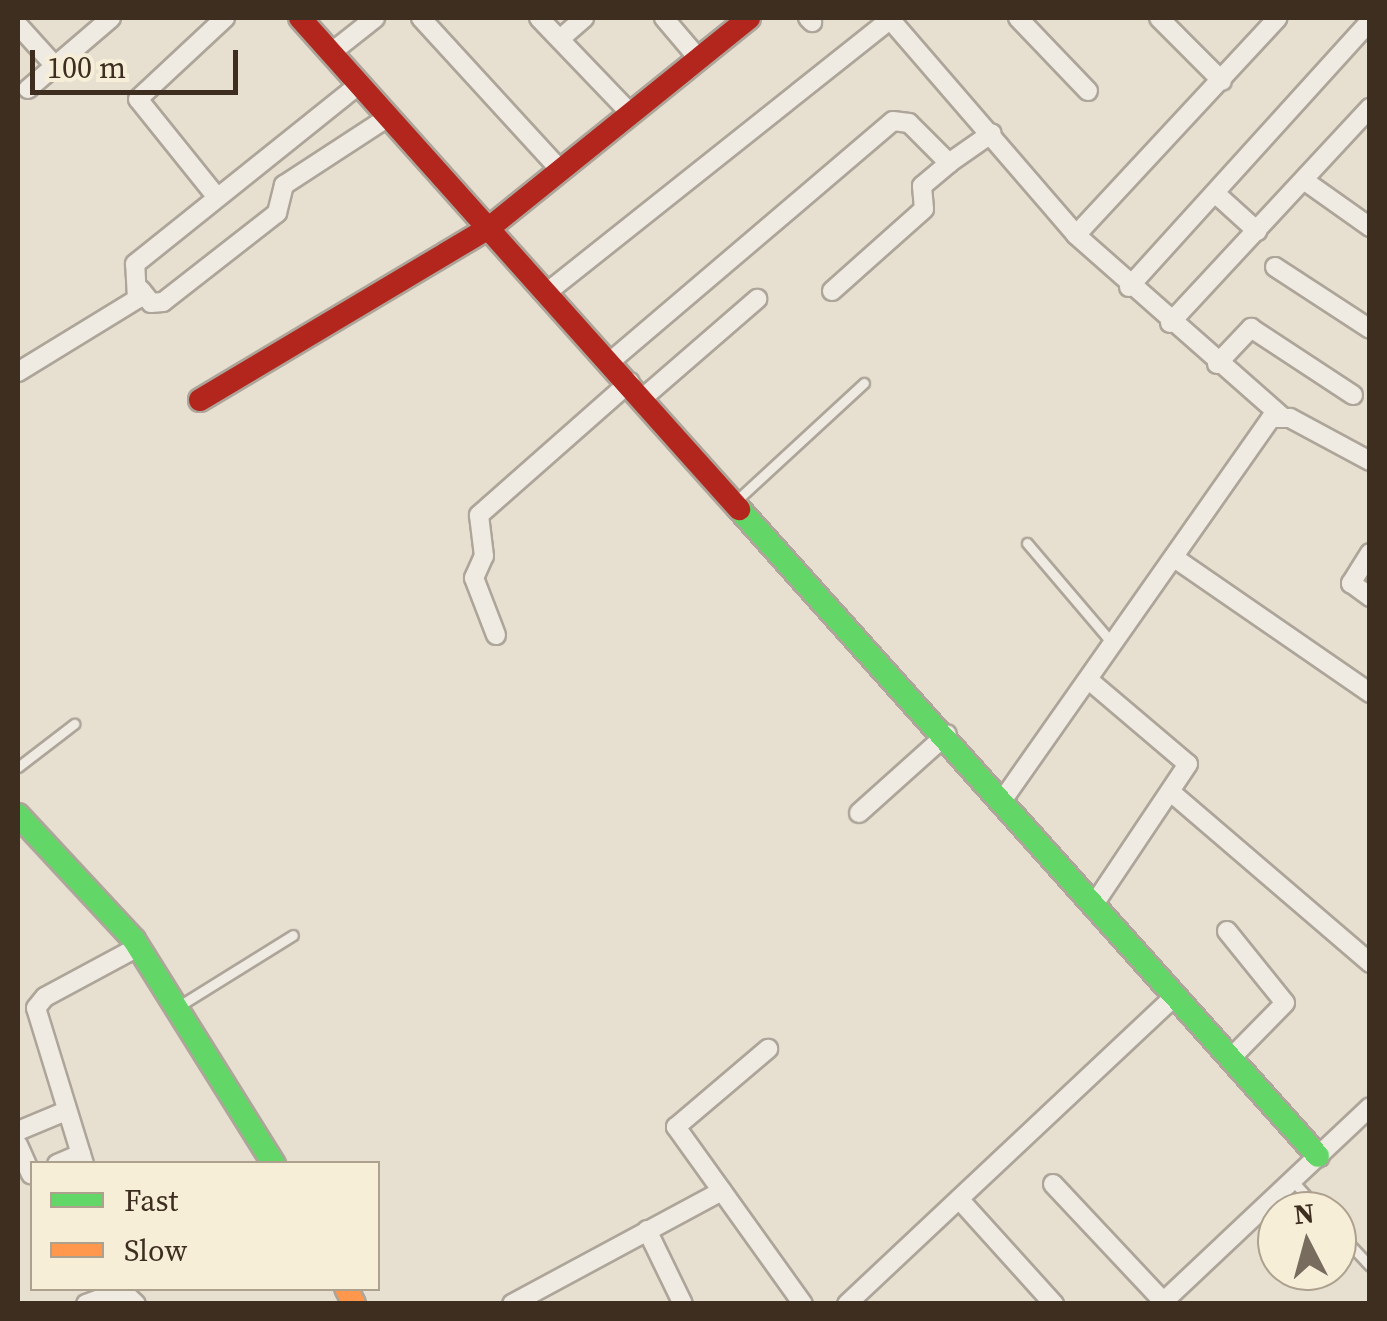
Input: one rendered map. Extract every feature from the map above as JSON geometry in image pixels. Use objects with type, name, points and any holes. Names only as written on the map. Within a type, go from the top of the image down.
[{"type":"street","points":[[28,89],[111,18]]},
{"type":"street","points":[[216,196],[138,99],[225,18]]},
{"type":"street","points":[[300,18],[550,290],[1318,1156]]},
{"type":"street","points":[[332,52],[375,18]]},
{"type":"street","points":[[421,18],[561,171]]},
{"type":"street","points":[[539,18],[631,114]]},
{"type":"street","points":[[560,38],[584,18]]},
{"type":"street","points":[[664,18],[698,58]]},
{"type":"street","points":[[200,400],[489,228],[748,18]]},
{"type":"street","points":[[550,290],[890,18],[1076,234],[1129,287],[1280,416],[1370,461]]},
{"type":"street","points":[[1018,18],[1088,91]]},
{"type":"street","points":[[1076,234],[1278,18]]},
{"type":"street","points":[[1166,20],[1222,81]]},
{"type":"street","points":[[1129,287],[1370,22]]},
{"type":"street","points":[[18,25],[55,66]]},
{"type":"street","points":[[360,84],[135,264],[141,290],[152,303],[163,302],[277,213],[284,185],[390,116]]},
{"type":"street","points":[[1170,322],[1370,108]]},
{"type":"street","points":[[611,361],[893,121],[909,123],[949,163]]},
{"type":"street","points":[[832,291],[924,210],[922,186],[992,132]]},
{"type":"street","points":[[1305,181],[1370,227]]},
{"type":"street","points":[[1216,192],[1257,231]]},
{"type":"street","points":[[1275,268],[1370,329]]},
{"type":"street","points":[[18,372],[141,290]]},
{"type":"street","points":[[496,635],[474,578],[484,556],[479,515],[757,299]]},
{"type":"street","points":[[1217,364],[1251,328],[1354,395]]},
{"type":"street","points":[[1004,798],[1176,559],[1268,420],[1280,416]]},
{"type":"street","points":[[1370,553],[1351,582],[1370,597]]},
{"type":"street","points":[[1176,559],[1370,693]]},
{"type":"street","points":[[1090,681],[1188,764],[1093,906]]},
{"type":"street","points":[[859,813],[947,734]]},
{"type":"street","points":[[1172,793],[1370,962]]},
{"type":"street","points":[[18,815],[138,947],[270,1161]]},
{"type":"street","points":[[1227,931],[1285,1003],[1230,1059]]},
{"type":"street","points":[[82,1159],[36,1008],[45,997],[138,947]]},
{"type":"street","points":[[847,1304],[1174,997]]},
{"type":"street","points":[[768,1049],[676,1127],[802,1304]]},
{"type":"street","points":[[1053,1184],[1162,1302],[1370,1107]]},
{"type":"street","points":[[18,1131],[66,1111]]},
{"type":"street","points":[[18,1145],[27,1175]]},
{"type":"street","points":[[512,1304],[722,1191]]},
{"type":"street","points":[[959,1199],[1054,1304]]},
{"type":"street","points":[[647,1230],[683,1304]]},
{"type":"street","points":[[86,1304],[122,1291],[136,1304]]},
{"type":"lane","points":[[736,501],[864,383]]},
{"type":"lane","points":[[1027,543],[1114,646]]},
{"type":"lane","points":[[18,767],[74,724]]},
{"type":"lane","points":[[176,1007],[293,935]]},
{"type":"lane","points":[[1292,1180],[1302,1191]]},
{"type":"traffic: fast","points":[[739,509],[1318,1156]]},
{"type":"traffic: fast","points":[[18,815],[134,940],[272,1161]]},
{"type":"traffic: slow","points":[[348,1291],[354,1304]]},
{"type":"traffic: jam","points":[[300,18],[739,509]]},
{"type":"traffic: jam","points":[[200,400],[489,228],[749,18]]}]
